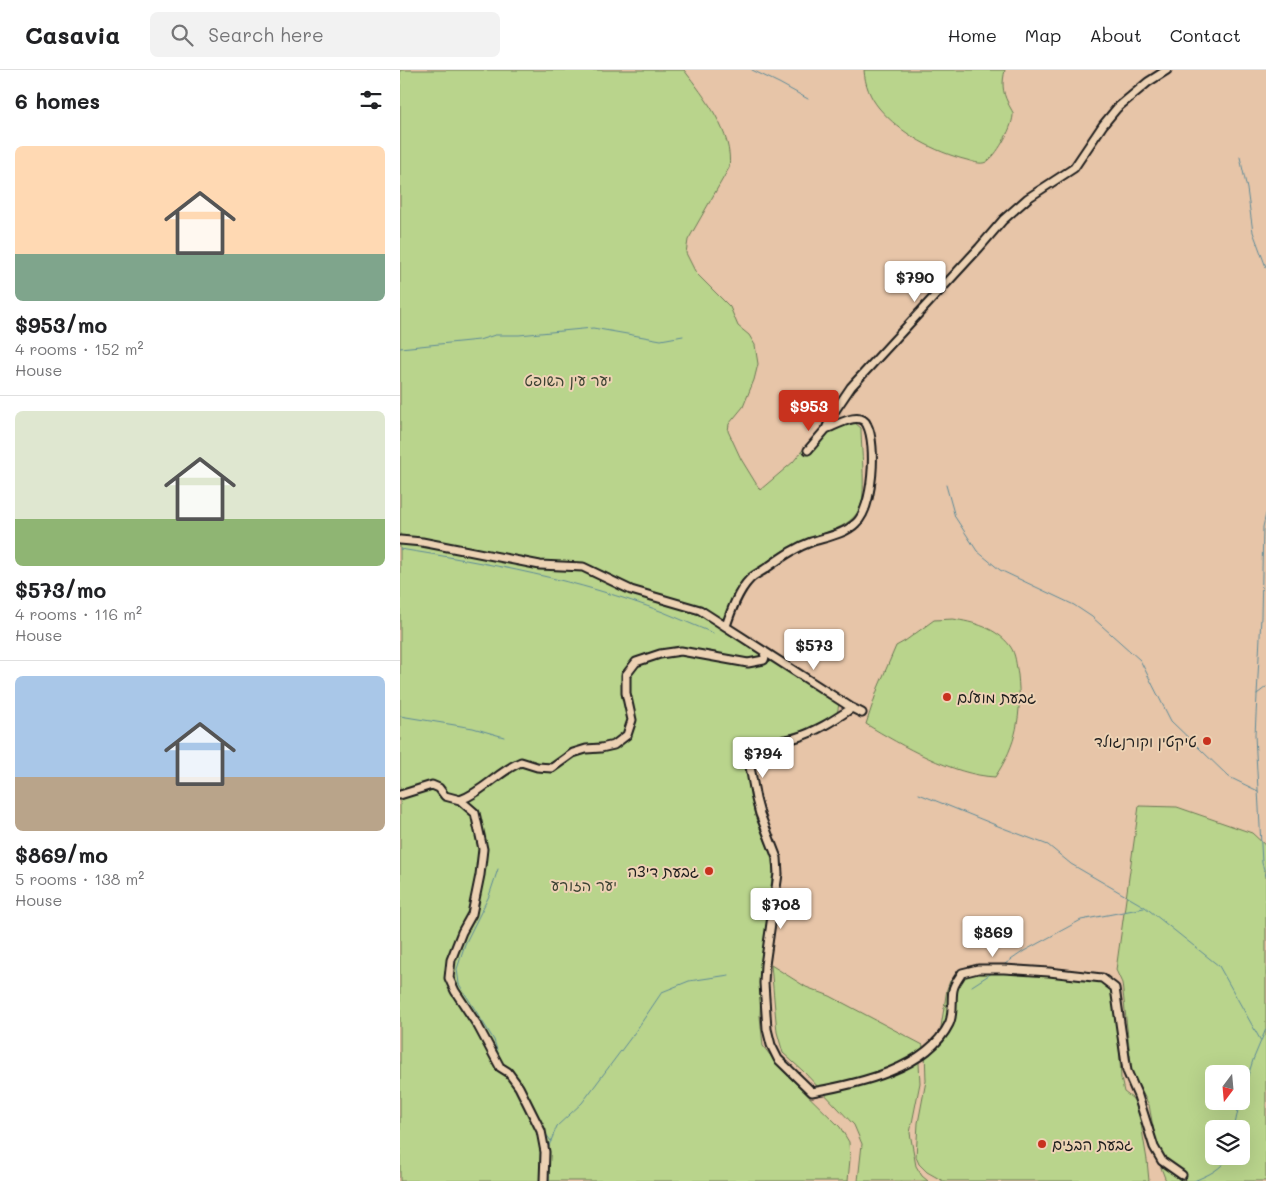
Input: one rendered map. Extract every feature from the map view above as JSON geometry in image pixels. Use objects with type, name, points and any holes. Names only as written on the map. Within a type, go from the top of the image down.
[{"type":"street","points":[[808,450],[826,428],[832,415],[851,387],[1003,220],[1028,198],[1074,168],[1116,108],[1148,82],[1168,70]]},
{"type":"street","points":[[726,626],[739,596],[750,580],[796,548],[846,530],[856,524],[862,516],[868,498],[872,469],[867,424],[863,420],[854,418],[826,428]]},
{"type":"street","points":[[400,540],[422,542],[540,565],[583,567],[631,590],[700,610],[862,713]]},
{"type":"street","points":[[460,800],[476,792],[513,765],[521,762],[537,767],[552,768],[573,753],[614,745],[627,735],[632,720],[626,694],[626,675],[636,662],[660,654],[681,651],[748,663],[764,660],[764,651]]},
{"type":"street","points":[[852,708],[817,729],[795,738],[765,744],[748,756],[760,814],[777,858],[778,874],[764,983],[767,1029],[771,1045],[778,1058],[812,1092],[853,1083],[898,1067],[921,1056],[935,1045],[950,1022],[954,988],[962,973],[978,969],[1004,969],[1102,978],[1116,988],[1127,1071],[1138,1096],[1154,1147],[1162,1161],[1182,1176]]},
{"type":"street","points":[[400,795],[432,785],[439,788],[445,796],[460,800],[475,813],[482,849],[480,875],[472,914],[462,932],[451,960],[449,978],[454,991],[478,1026],[500,1067],[508,1072],[519,1087],[541,1131],[545,1152],[544,1181]]},
{"type":"green space","points":[[400,70],[684,70],[716,116],[727,142],[729,155],[729,168],[688,240],[686,253],[696,273],[730,307],[738,326],[749,335],[755,345],[758,364],[754,380],[743,407],[729,424],[728,431],[741,459],[760,490],[793,462],[805,447],[821,435],[848,423],[855,423],[861,428],[863,489],[861,505],[856,514],[850,521],[832,531],[787,548],[751,573],[736,592],[720,628],[839,704],[837,714],[803,730],[751,746],[746,751],[744,759],[755,816],[771,855],[773,870],[762,960],[760,1016],[763,1046],[781,1069],[840,1127],[849,1142],[848,1181],[400,1181]]},
{"type":"green space","points":[[864,70],[1005,70],[1003,83],[1006,99],[1013,113],[1011,124],[997,151],[987,162],[981,163],[955,157],[919,141],[888,117],[873,100],[867,86]]},
{"type":"green space","points":[[953,619],[992,630],[1005,640],[1015,656],[1019,690],[1016,729],[1008,753],[995,777],[962,771],[945,765],[912,750],[866,724],[878,688],[896,646],[934,620]]},
{"type":"green space","points":[[1139,806],[1177,807],[1252,833],[1266,846],[1266,1181],[1166,1181],[1160,1165],[1149,1105],[1132,1073],[1122,983],[1116,970]]},
{"type":"green space","points":[[771,965],[806,987],[830,996],[923,1045],[919,1063],[920,1083],[910,1133],[916,1166],[922,1176],[928,1181],[858,1181],[862,1144],[854,1125],[803,1071],[783,1053],[777,1032]]},
{"type":"green space","points":[[973,968],[1092,979],[1108,985],[1116,994],[1121,1078],[1124,1092],[1138,1106],[1149,1181],[943,1181],[927,1172],[919,1164],[916,1157],[918,1123],[926,1081],[925,1050],[929,1043],[940,1033],[950,981],[963,970]]},
{"type":"waterway","points":[[752,70],[808,99]]},
{"type":"waterway","points":[[1240,157],[1253,232],[1266,267]]},
{"type":"waterway","points":[[400,348],[479,340],[495,335],[519,335],[593,328],[661,340],[683,336]]},
{"type":"waterway","points":[[946,485],[955,517],[977,551],[1000,570],[1074,605],[1092,617],[1140,660],[1171,721],[1229,777],[1258,791]]},
{"type":"waterway","points":[[1266,514],[1263,527],[1255,735],[1262,863],[1266,876]]},
{"type":"waterway","points":[[400,549],[467,560],[566,582],[663,612],[713,633]]},
{"type":"waterway","points":[[1257,694],[1266,687]]},
{"type":"waterway","points":[[400,716],[473,728],[504,737]]},
{"type":"waterway","points":[[919,794],[1048,845],[1071,864],[1145,907],[1219,966],[1261,1041]]},
{"type":"waterway","points":[[498,869],[489,896],[465,944],[457,969],[459,984],[494,1040],[500,1060]]},
{"type":"waterway","points":[[1002,966],[1024,951],[1081,920],[1144,908]]},
{"type":"waterway","points":[[972,986],[992,973]]},
{"type":"waterway","points":[[549,1181],[548,1148],[557,1126],[582,1103],[662,992],[689,981],[729,975]]},
{"type":"waterway","points":[[1250,1070],[1266,1029]]},
{"type":"waterway","points":[[509,1079],[521,1099]]},
{"type":"waterway","points":[[1236,1120],[1238,1110]]},
{"type":"waterway","points":[[545,1133],[551,1141]]},
{"type":"waterway","points":[[1194,1181],[1209,1174],[1221,1165]]},
{"type":"place","name":"גבעת מועלם","points":[[947,697]]},
{"type":"place","name":"טיקטין וקורנגולד","points":[[1207,741]]},
{"type":"place","name":"גבעת דיצה","points":[[709,871]]},
{"type":"place","name":"גבעת הבזים","points":[[1042,1144]]},
{"type":"park label","name":"יער עין השופט","points":[[568,380]]},
{"type":"park label","name":"יער הזורע","points":[[584,885]]}]
